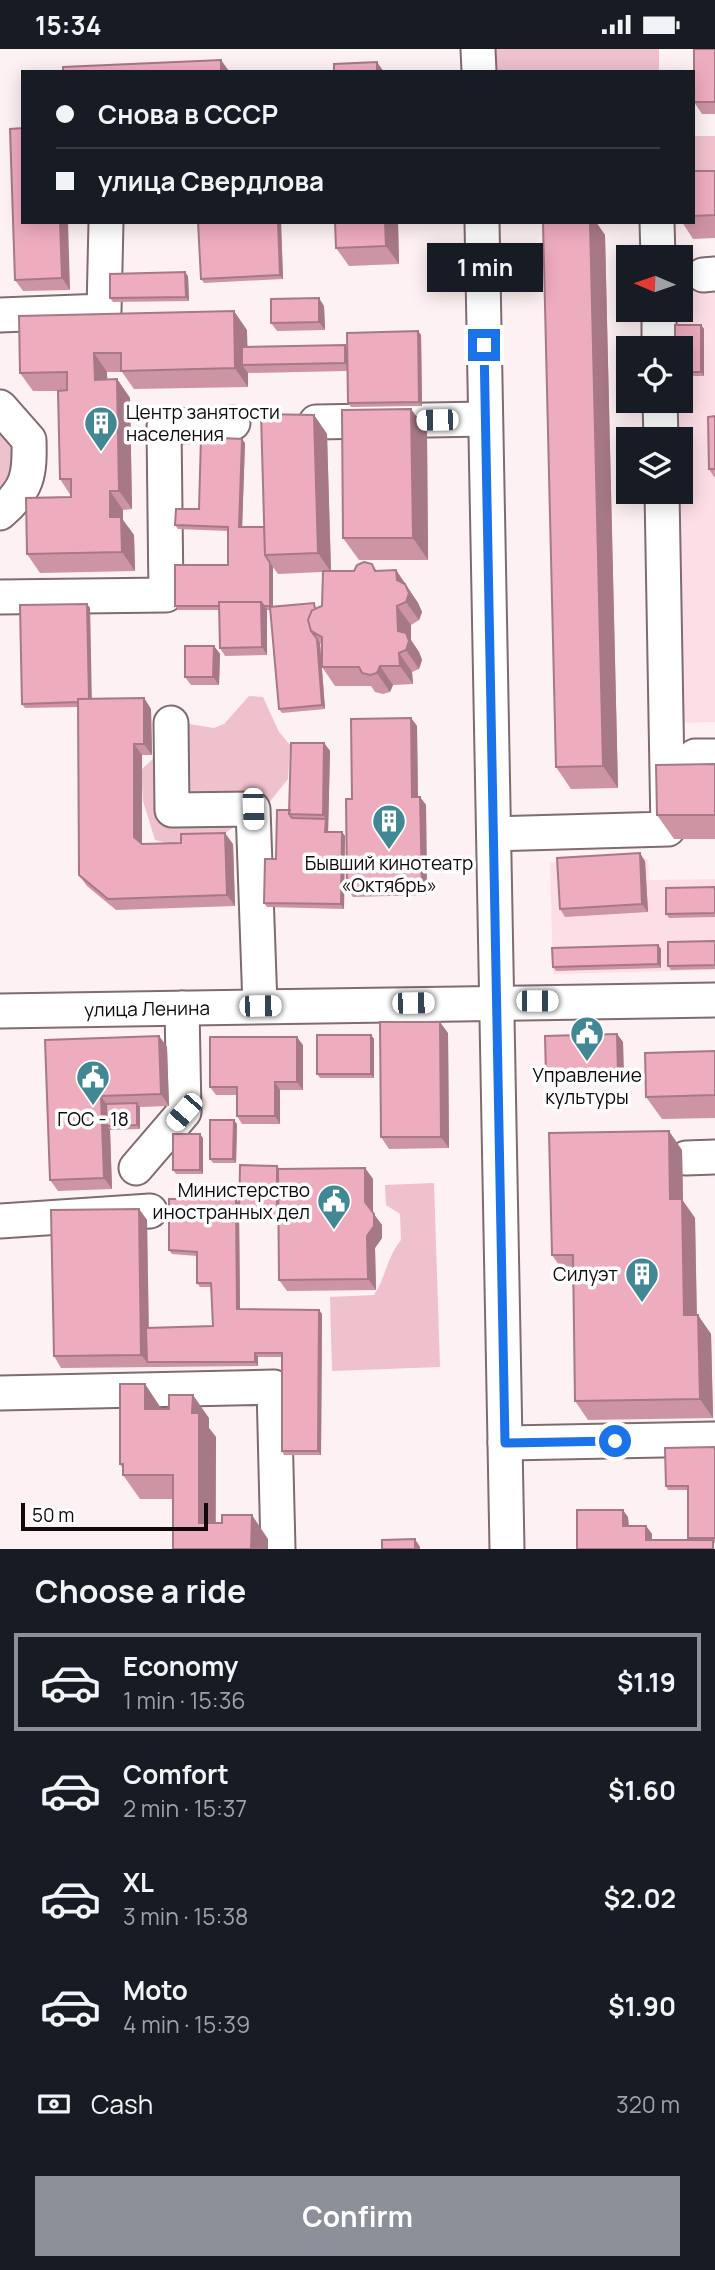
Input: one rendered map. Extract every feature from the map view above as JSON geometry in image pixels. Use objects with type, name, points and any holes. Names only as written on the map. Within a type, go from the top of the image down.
[{"type":"street","points":[[478,49],[479,70]]},
{"type":"street","points":[[0,315],[104,311],[106,224]]},
{"type":"street","points":[[482,224],[507,1549]]},
{"type":"street","points":[[657,224],[658,245]]},
{"type":"street","points":[[0,407],[29,440],[30,477],[12,503],[0,513]]},
{"type":"street","points":[[316,422],[485,419]]},
{"type":"street","points":[[0,597],[166,595],[164,427],[233,423]]},
{"type":"street","points":[[494,834],[668,829],[662,504]]},
{"type":"street","points":[[171,723],[172,810],[253,809],[260,1006]]},
{"type":"street","name":"улица Ленина","points":[[0,1011],[715,1000]]},
{"type":"street","points":[[136,1168],[184,1112],[182,1008]]},
{"type":"street","points":[[0,1221],[150,1211]]},
{"type":"street","points":[[0,1393],[274,1387],[278,1549]]},
{"type":"street","points":[[505,1443],[715,1439]]},
{"type":"shaded area","points":[[493,49],[659,49],[659,70],[493,70]]},
{"type":"shaded area","points":[[695,136],[715,136],[715,179],[695,179]]},
{"type":"shaded area","points":[[715,283],[715,722],[681,723],[674,504],[693,504],[693,427],[672,427],[672,413],[693,413],[693,336],[677,336],[673,322],[693,322],[693,284]]},
{"type":"shaded area","points":[[0,423],[13,443],[16,460],[0,498]]},
{"type":"shaded area","points":[[249,696],[263,697],[279,732],[290,745],[288,779],[268,804],[225,833],[175,845],[155,840],[143,801],[141,770],[157,755],[177,722],[214,728],[224,724]]},
{"type":"shaded area","points":[[648,859],[649,880],[715,879],[715,970],[553,974],[550,863]]},
{"type":"shaded area","points":[[434,1183],[440,1367],[332,1371],[330,1297],[374,1295],[401,1240],[400,1214],[386,1205],[385,1185]]},
{"type":"building","points":[[694,49],[715,49],[715,102],[695,102]]},
{"type":"building","points":[[221,60],[221,70],[63,70],[63,67]]},
{"type":"building","points":[[377,62],[377,70],[334,70],[334,64]]},
{"type":"building","points":[[21,128],[21,224],[60,224],[62,278],[15,280],[10,129]]},
{"type":"building","points":[[695,171],[715,171],[715,215],[695,216]]},
{"type":"building","points":[[198,224],[278,224],[280,275],[201,279]]},
{"type":"building","points":[[335,224],[385,224],[386,246],[336,248]]},
{"type":"building","points":[[543,224],[590,224],[603,766],[556,767]]},
{"type":"building","points":[[185,272],[186,297],[110,298],[110,274]]},
{"type":"building","points":[[319,298],[319,322],[271,323],[271,299]]},
{"type":"building","name":"Центр занятости населения","points":[[234,311],[235,368],[121,371],[121,353],[94,353],[95,380],[117,379],[119,491],[110,491],[110,517],[121,517],[122,552],[27,554],[26,498],[71,497],[71,479],[60,479],[58,391],[67,390],[67,372],[20,373],[19,316]]},
{"type":"building","points":[[675,325],[701,325],[701,372],[693,372],[693,336],[675,336]]},
{"type":"building","points":[[418,331],[419,402],[348,403],[347,333]]},
{"type":"building","points":[[345,345],[345,363],[242,365],[242,347]]},
{"type":"building","points":[[411,409],[413,538],[343,538],[342,410]]},
{"type":"building","points":[[261,414],[314,415],[318,553],[265,555]]},
{"type":"building","points":[[715,416],[715,469],[709,469],[708,417]]},
{"type":"building","points":[[201,437],[242,439],[239,527],[264,527],[265,555],[270,563],[270,606],[264,606],[261,602],[219,602],[219,606],[175,606],[175,565],[228,565],[228,527],[175,525],[176,509],[199,509]]},
{"type":"building","points":[[364,562],[372,564],[375,571],[396,570],[397,580],[405,584],[409,593],[406,602],[397,606],[398,631],[406,633],[409,641],[406,650],[399,653],[400,666],[380,666],[377,673],[370,675],[362,673],[359,667],[322,667],[322,637],[311,631],[308,620],[312,610],[322,606],[323,571],[354,571],[357,565]]},
{"type":"building","points":[[219,602],[261,602],[262,647],[220,648]]},
{"type":"building","points":[[314,603],[315,609],[308,620],[317,639],[322,705],[279,709],[270,607]]},
{"type":"building","points":[[87,604],[89,699],[78,699],[78,702],[22,704],[20,605]]},
{"type":"building","points":[[185,646],[214,646],[213,677],[185,677]]},
{"type":"building","points":[[144,698],[144,744],[134,744],[134,837],[142,844],[181,843],[181,834],[225,833],[227,895],[108,899],[79,875],[78,699]]},
{"type":"building","name":"Бывший кинотеатр «Октябрь»","points":[[411,718],[412,797],[420,797],[422,888],[347,889],[346,799],[352,799],[351,719]]},
{"type":"building","points":[[291,743],[324,743],[323,815],[289,814]]},
{"type":"building","points":[[715,764],[715,815],[657,815],[656,765]]},
{"type":"building","points":[[277,810],[290,810],[292,818],[326,819],[325,832],[342,832],[341,904],[264,903],[265,859],[276,859]]},
{"type":"building","points":[[640,853],[642,904],[560,909],[557,858]]},
{"type":"building","points":[[715,887],[715,913],[666,914],[666,888]]},
{"type":"building","points":[[715,941],[715,965],[668,966],[668,942]]},
{"type":"building","points":[[658,945],[658,964],[553,967],[552,948]]},
{"type":"building","points":[[380,1022],[440,1022],[441,1137],[381,1137]]},
{"type":"building","name":"Управление культуры","points":[[617,1034],[618,1074],[546,1077],[545,1036]]},
{"type":"building","points":[[317,1035],[371,1035],[371,1074],[317,1074]]},
{"type":"building","points":[[159,1036],[161,1094],[101,1096],[104,1178],[50,1180],[45,1040]]},
{"type":"building","points":[[210,1037],[297,1037],[297,1082],[275,1082],[275,1116],[237,1116],[237,1087],[210,1087]]},
{"type":"building","points":[[715,1051],[715,1095],[646,1097],[645,1053]]},
{"type":"building","points":[[137,1103],[137,1125],[107,1126],[106,1104]]},
{"type":"building","points":[[210,1120],[234,1120],[233,1159],[210,1159]]},
{"type":"building","name":"Силуэт","points":[[669,1131],[670,1199],[682,1199],[684,1315],[698,1315],[700,1399],[575,1401],[573,1255],[552,1255],[549,1133]]},
{"type":"building","points":[[173,1134],[200,1134],[200,1170],[173,1170]]},
{"type":"building","points":[[240,1165],[277,1166],[277,1217],[239,1216]]},
{"type":"building","name":"Министерство иностранных дел","points":[[365,1168],[365,1202],[374,1214],[374,1226],[367,1236],[368,1279],[279,1280],[278,1169]]},
{"type":"building","points":[[169,1199],[236,1199],[237,1309],[319,1310],[318,1451],[282,1451],[282,1353],[255,1353],[255,1362],[147,1362],[146,1328],[213,1326],[211,1283],[197,1283],[197,1252],[169,1250]]},
{"type":"building","points":[[139,1209],[141,1355],[54,1356],[51,1210]]},
{"type":"building","points":[[120,1384],[145,1384],[145,1409],[169,1409],[169,1395],[193,1395],[192,1413],[199,1413],[199,1523],[222,1523],[222,1515],[252,1515],[251,1549],[173,1549],[173,1475],[123,1475],[123,1464],[120,1464]]},
{"type":"building","points":[[715,1447],[715,1538],[688,1538],[688,1486],[666,1486],[665,1448]]},
{"type":"building","points":[[577,1510],[623,1510],[623,1526],[646,1526],[646,1540],[713,1540],[713,1549],[577,1549]]},
{"type":"building","points":[[415,1539],[415,1549],[382,1549],[382,1540]]},
{"type":"place","name":"Центр занятости населения","points":[[101,453]]},
{"type":"place","name":"Бывший кинотеатр «Октябрь»","points":[[389,851]]},
{"type":"place","name":"Управление культуры","points":[[587,1063]]},
{"type":"place","name":"ГОС - 18","points":[[93,1107]]},
{"type":"place","name":"Министерство иностранных дел","points":[[334,1231]]},
{"type":"place","name":"Силуэт","points":[[642,1304]]},
{"type":"route","points":[[484,345],[505,1443],[615,1441]]}]
